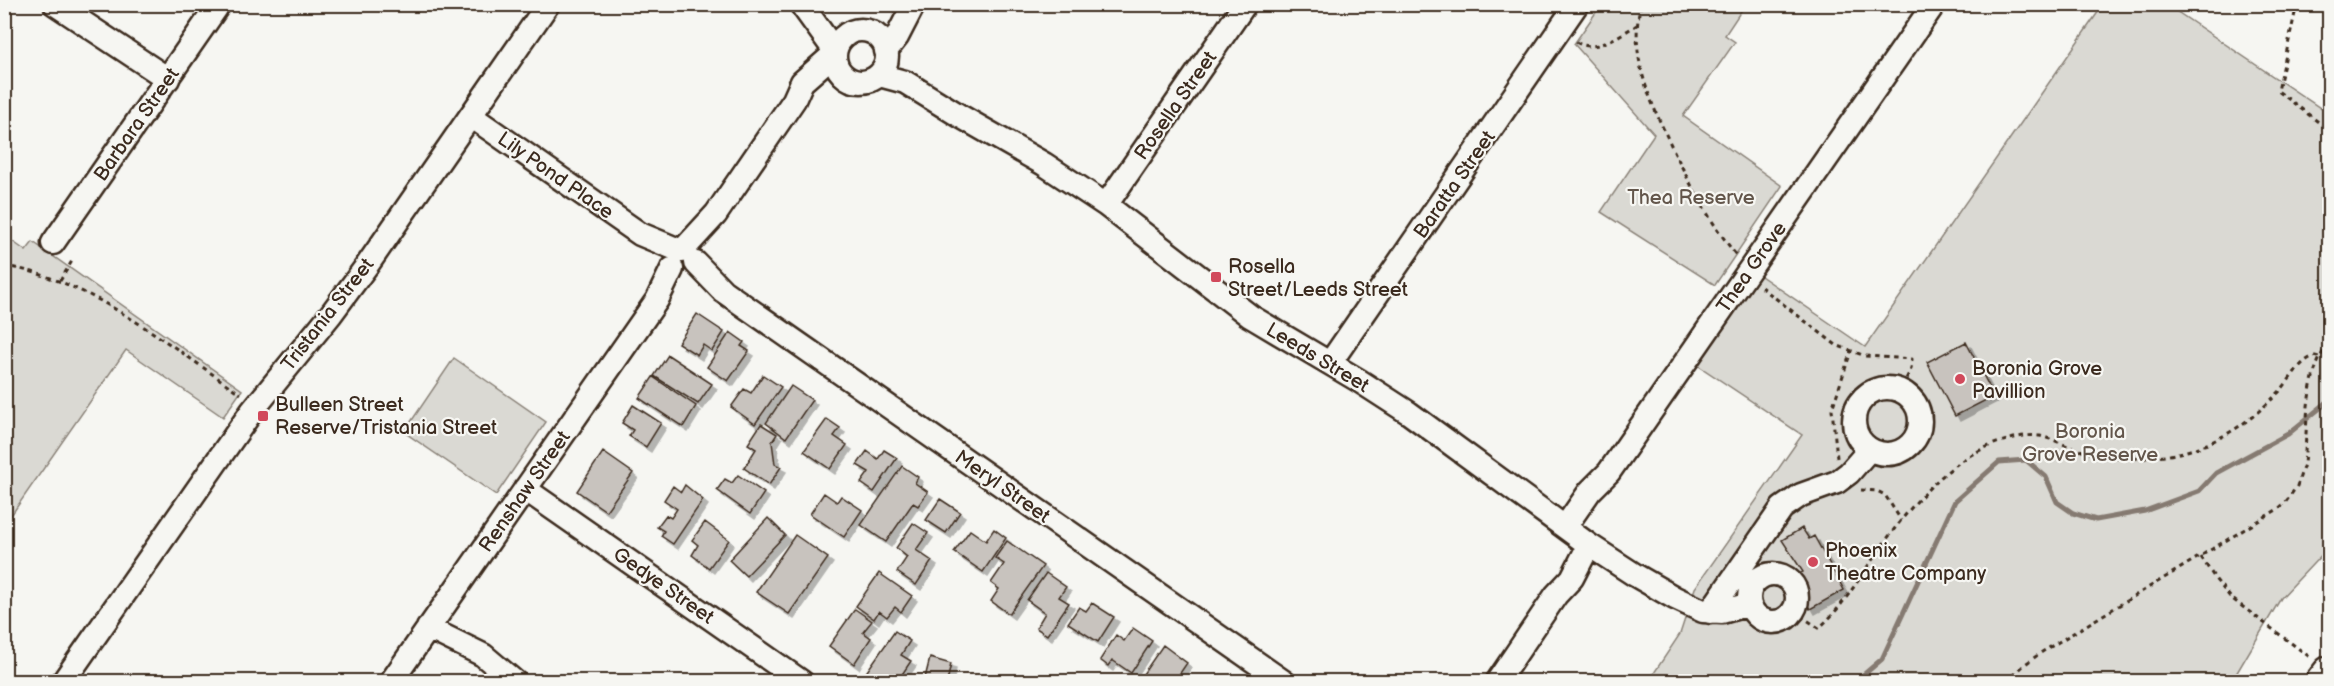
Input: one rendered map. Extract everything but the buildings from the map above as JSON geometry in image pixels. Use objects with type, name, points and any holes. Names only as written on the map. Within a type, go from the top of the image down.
[{"type":"street","points":[[55,4],[168,79]]},
{"type":"street","name":"Barbara Street","points":[[53,243],[219,4]]},
{"type":"street","name":"Tristania Street","points":[[63,681],[252,411],[345,296],[548,4]]},
{"type":"street","points":[[801,4],[884,44],[884,61]]},
{"type":"street","points":[[801,4],[835,52]]},
{"type":"street","points":[[908,4],[894,20],[862,32],[843,36],[835,52],[835,62],[843,75],[849,80],[865,82],[884,61],[914,4]]},
{"type":"street","name":"Rosella Street","points":[[1106,205],[1245,4]]},
{"type":"street","name":"Baratta Street","points":[[1330,363],[1577,4]]},
{"type":"street","name":"Thea Grove","points":[[1565,527],[1590,491],[1609,472],[1934,4]]},
{"type":"street","name":"Renshaw Street","points":[[391,681],[683,264],[794,100],[802,82],[835,52]]},
{"type":"street","name":"Leeds Street","points":[[884,61],[905,82],[1044,164],[1106,205],[1250,316],[1409,413],[1589,545],[1675,598],[1696,609],[1710,612]]},
{"type":"street","name":"Renshaw Street","points":[[794,100],[825,80],[843,75]]},
{"type":"street","name":"Lily Pond Place","points":[[471,116],[683,264]]},
{"type":"street","name":"Meryl Street","points":[[683,264],[1284,681]]},
{"type":"street","points":[[1881,388],[1900,391],[1915,404],[1919,413],[1920,423],[1914,441],[1907,448],[1888,455],[1869,450],[1856,435],[1854,425],[1858,406],[1871,392],[1881,388]]},
{"type":"street","points":[[1710,612],[1782,508],[1801,495],[1837,482],[1855,467],[1869,450]]},
{"type":"street","name":"Gedye Street","points":[[525,489],[802,681]]},
{"type":"street","points":[[1497,681],[1556,596],[1572,578],[1589,545]]},
{"type":"street","points":[[1769,574],[1784,577],[1795,588],[1796,603],[1793,611],[1782,621],[1766,621],[1752,612],[1749,604],[1750,588],[1755,581],[1769,574]]},
{"type":"street","points":[[1710,612],[1749,604]]},
{"type":"street","points":[[428,628],[483,655],[515,681]]},
{"type":"path","points":[[1641,4],[1637,25],[1643,77],[1653,111],[1687,181],[1708,217],[1737,257],[1766,277],[1760,285],[1762,290],[1830,342],[1865,356],[1912,359],[1911,369],[1900,391]]},
{"type":"path","points":[[2297,4],[2278,91],[2330,131]]},
{"type":"path","points":[[1574,41],[1586,47],[1593,47],[1637,25]]},
{"type":"path","points":[[60,281],[72,261]]},
{"type":"path","points":[[4,266],[60,281],[110,307],[241,394]]},
{"type":"path","points":[[2007,681],[2042,652],[2201,557],[2285,502],[2297,486],[2304,464],[2312,378],[2319,357],[2330,341]]},
{"type":"path","points":[[1793,611],[1819,628],[1837,611],[1912,507],[1960,462],[1975,453],[2004,441],[2032,436],[2105,457],[2133,459],[2180,453],[2216,440],[2236,429],[2279,392],[2307,359],[2314,356],[2319,357]]},
{"type":"path","points":[[2201,557],[2224,590],[2321,671]]},
{"type":"green space","name":"Thea Reserve","points":[[1601,5],[1745,5],[1725,35],[1735,42],[1683,116],[1782,186],[1715,285],[1601,212],[1654,134],[1574,44]]},
{"type":"green space","name":"Boronia Grove Reserve","points":[[2103,5],[2167,5],[2329,114],[2329,547],[2281,598],[2232,681],[1648,682],[1680,634],[1695,588],[1802,435],[1696,364],[1758,274],[1865,347]]},
{"type":"green space","points":[[5,236],[26,251],[33,242],[242,390],[223,417],[126,350],[5,524]]},
{"type":"green space","points":[[454,358],[546,422],[496,495],[404,432]]},
{"type":"waterway","points":[[1855,682],[1882,659],[1955,501],[1999,462],[2026,460],[2046,477],[2057,502],[2073,513],[2096,520],[2145,511],[2199,491],[2216,473],[2288,434],[2330,400]]},
{"type":"place","name":"Rosella Street/Leeds Street","points":[[1216,277]]},
{"type":"place","name":"Boronia Grove Pavillion","points":[[1960,379]]},
{"type":"place","name":"Bulleen Street Reserve/Tristania Street","points":[[263,416]]},
{"type":"place","name":"Phoenix Theatre Company","points":[[1813,562]]}]
